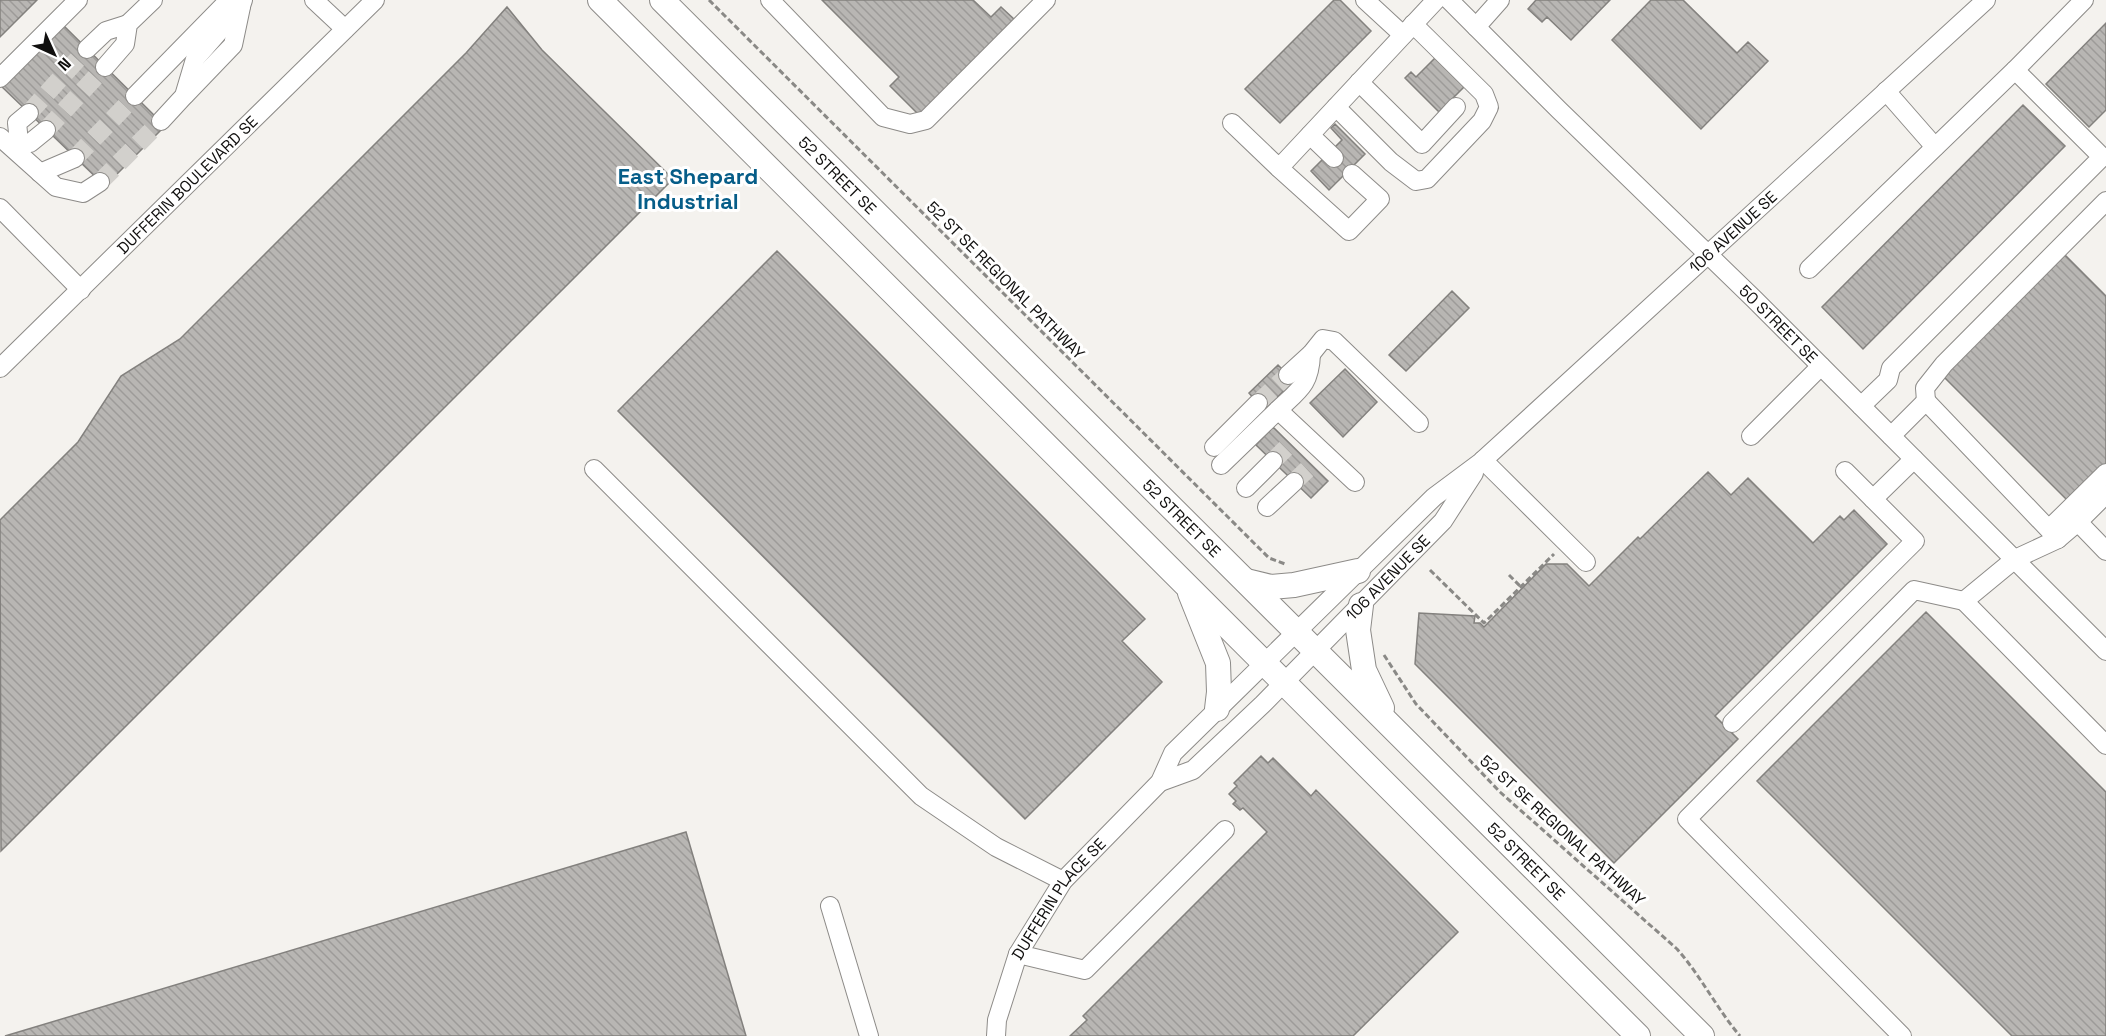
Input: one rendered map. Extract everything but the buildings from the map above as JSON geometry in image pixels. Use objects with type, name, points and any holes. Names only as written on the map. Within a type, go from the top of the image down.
[{"type":"main road","points":[[600,0],[1638,1036]]},
{"type":"main road","name":"52 STREET SE","points":[[662,0],[1702,1036]]},
{"type":"main road","points":[[1246,582],[1271,586],[1294,585],[1358,571]]},
{"type":"main road","points":[[1187,586],[1218,663],[1217,709]]},
{"type":"main road","points":[[1361,605],[1358,630],[1364,670],[1391,726]]},
{"type":"street","points":[[0,78],[78,0]]},
{"type":"street","points":[[87,49],[106,31],[128,24],[153,0]]},
{"type":"street","points":[[315,0],[345,29]]},
{"type":"street","name":"DUFFERIN BOULEVARD SE","points":[[0,368],[375,0]]},
{"type":"street","points":[[770,0],[883,117],[910,124],[926,120],[1046,0]]},
{"type":"street","points":[[1336,107],[1391,162],[1416,181],[1427,179],[1482,121],[1490,107],[1484,94],[1408,30],[1365,0]]},
{"type":"street","points":[[1279,168],[1436,0]]},
{"type":"street","name":"50 STREET SE","points":[[1449,0],[2016,559],[2106,651]]},
{"type":"street","points":[[1476,27],[1500,0]]},
{"type":"street","name":"106 AVENUE SE","points":[[1265,663],[1434,497],[1482,461],[1986,0]]},
{"type":"street","points":[[135,96],[238,2]]},
{"type":"street","points":[[160,121],[184,96],[195,59],[238,2]]},
{"type":"street","points":[[1809,269],[2015,70],[2074,3]]},
{"type":"street","points":[[105,67],[125,44],[128,24]]},
{"type":"street","points":[[1861,406],[1888,380],[1891,368],[2104,155],[2015,70]]},
{"type":"street","points":[[1359,82],[1422,144],[1456,107]]},
{"type":"street","points":[[1886,91],[1935,147]]},
{"type":"street","points":[[9,141],[17,123],[29,113]]},
{"type":"street","points":[[1232,123],[1349,231],[1380,199],[1352,174]]},
{"type":"street","points":[[9,141],[30,143],[46,130]]},
{"type":"street","points":[[1310,135],[1334,158]]},
{"type":"street","points":[[9,141],[56,187],[82,193],[100,182]]},
{"type":"street","points":[[40,173],[75,158]]},
{"type":"street","points":[[2053,534],[1926,401],[1925,388],[1944,364],[2106,201]]},
{"type":"street","points":[[0,208],[81,290]]},
{"type":"street","points":[[1288,375],[1311,354],[1323,339],[1334,341],[1419,423]]},
{"type":"street","points":[[1221,465],[1305,383],[1311,370],[1311,354]]},
{"type":"street","points":[[1750,436],[1821,366]]},
{"type":"street","points":[[1891,436],[1926,401]]},
{"type":"street","points":[[1214,447],[1258,404]]},
{"type":"street","points":[[1278,410],[1296,438],[1319,460],[1355,482]]},
{"type":"street","points":[[1873,499],[1914,459]]},
{"type":"street","points":[[1246,488],[1273,461]]},
{"type":"street","points":[[1482,461],[1587,562]]},
{"type":"street","name":"106 AVENUE SE","points":[[1284,682],[1443,520],[1482,461]]},
{"type":"street","points":[[594,469],[921,796],[996,847],[1063,881]]},
{"type":"street","points":[[1732,723],[1915,541],[1845,471]]},
{"type":"street","points":[[2053,534],[2106,473]]},
{"type":"street","points":[[1267,507],[1294,482]]},
{"type":"street","points":[[1964,601],[2016,559],[2053,534],[2078,522],[2106,494]]},
{"type":"street","points":[[2078,522],[2106,551]]},
{"type":"street","points":[[1902,1036],[1687,819],[1914,590],[1964,601],[2106,745]]},
{"type":"street","name":"DUFFERIN PLACE SE","points":[[996,1036],[996,1020],[1018,954],[1063,881],[1160,782],[1173,753],[1265,663]]},
{"type":"street","name":"DUFFERIN PLACE SE","points":[[1160,782],[1193,770],[1284,682]]},
{"type":"street","points":[[1018,954],[1085,970],[1225,830]]},
{"type":"street","points":[[830,906],[869,1036]]},
{"type":"path","name":"52 ST SE REGIONAL PATHWAY","points":[[709,0],[1269,558],[1286,564],[1288,571]]},
{"type":"path","points":[[1430,570],[1484,623],[1554,554]]},
{"type":"path","points":[[1509,575],[1521,587]]},
{"type":"path","name":"52 ST SE REGIONAL PATHWAY","points":[[1381,645],[1383,655],[1394,674],[1437,728],[1500,792],[1677,950],[1740,1036]]},
{"type":"tunnel","points":[[29,113],[87,49]]},
{"type":"tunnel","points":[[46,130],[105,67]]},
{"type":"tunnel","points":[[75,158],[135,96]]},
{"type":"tunnel","points":[[100,182],[161,121]]},
{"type":"tunnel","points":[[1258,403],[1288,375]]},
{"type":"tunnel","points":[[1273,461],[1290,444]]},
{"type":"tunnel","points":[[1294,482],[1312,465]]},
{"type":"district","name":"East Shepard Industrial","points":[[688,188]]}]
